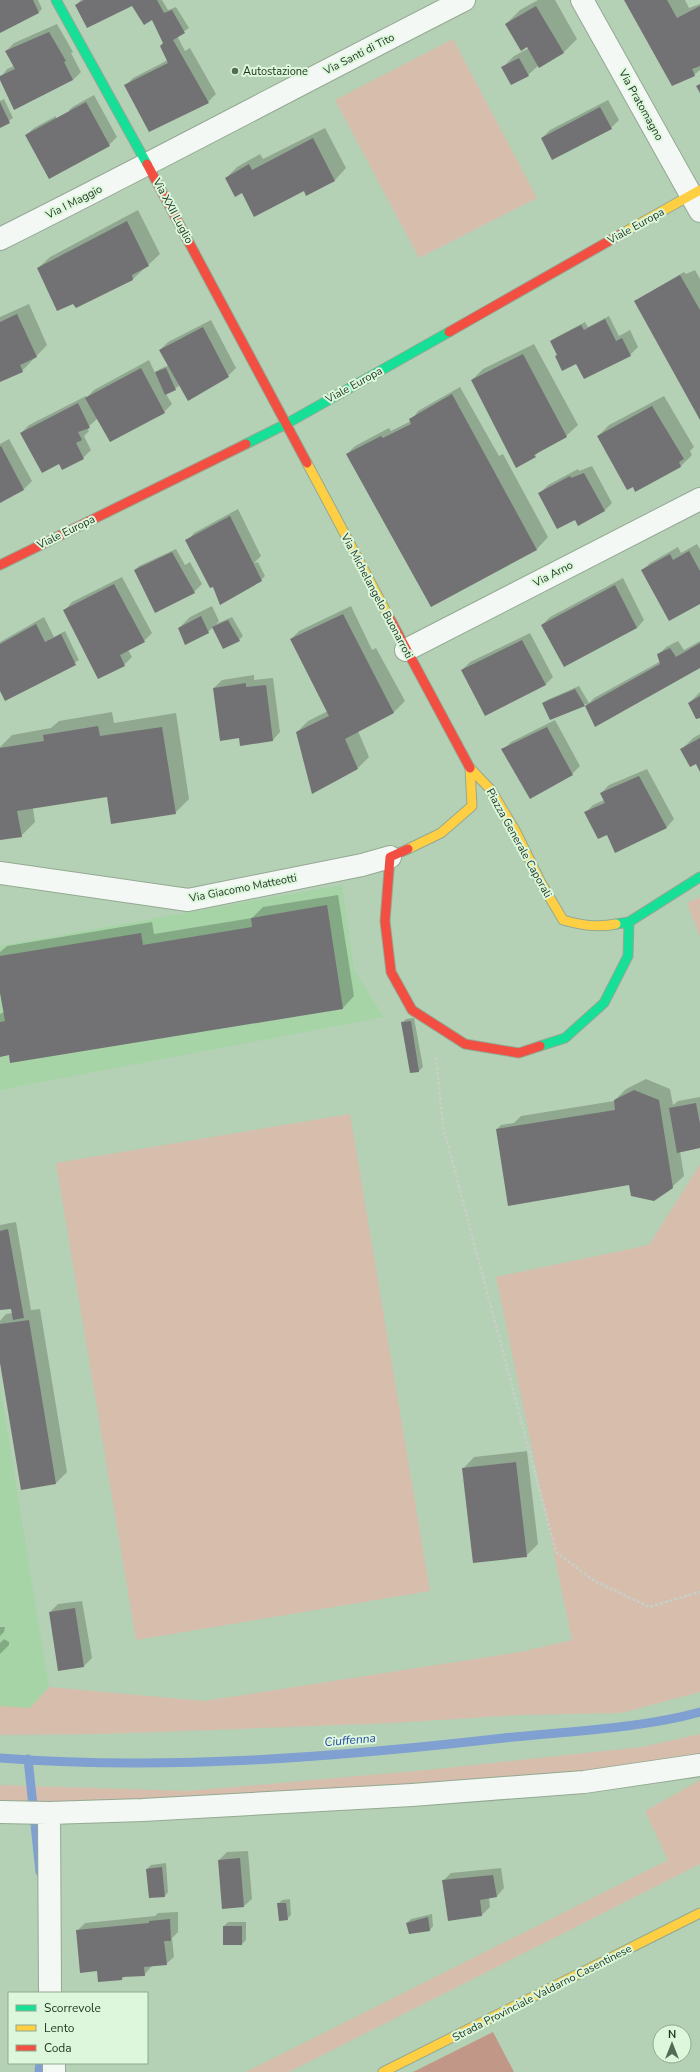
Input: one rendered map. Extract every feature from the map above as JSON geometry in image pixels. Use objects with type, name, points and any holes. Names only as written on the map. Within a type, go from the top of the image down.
[{"type":"street","name":"Via XXII Luglio","points":[[56,0],[148,165],[286,424]]},
{"type":"street","name":"Via Santi di Tito","points":[[148,165],[242,114],[464,0]]},
{"type":"street","name":"Via Pratomagno","points":[[582,0],[697,199]]},
{"type":"street","name":"Via I Maggio","points":[[0,239],[148,165]]},
{"type":"street","name":"Viale Europa","points":[[0,565],[286,424],[697,199]]},
{"type":"street","name":"Via Michelangelo Buonarroti","points":[[286,424],[470,768]]},
{"type":"street","name":"Via Arno","points":[[406,650],[700,499]]},
{"type":"street","name":"Piazza Generale Caporali","points":[[390,857],[441,833],[472,806],[470,768]]},
{"type":"street","name":"Piazza Generale Caporali","points":[[470,768],[491,790],[516,832],[540,880],[563,920],[585,926],[602,927],[629,922]]},
{"type":"street","name":"Via Giacomo Matteotti","points":[[0,873],[188,900],[362,865],[390,857]]},
{"type":"street","points":[[390,857],[385,921],[391,972],[412,1010],[465,1044],[519,1053],[566,1038],[604,1002],[628,956],[629,922],[700,877]]},
{"type":"street","points":[[0,1812],[49,1813],[412,1795],[584,1782],[700,1765]]},
{"type":"street","points":[[49,1813],[50,1992]]},
{"type":"street","name":"Strada Provinciale Valdarno Casentinese","points":[[383,2072],[700,1913]]},
{"type":"path","points":[[433,1023],[443,1126],[556,1552],[593,1580],[649,1607],[700,1592]]},
{"type":"shaded area","points":[[453,39],[537,198],[419,258],[335,100]]},
{"type":"shaded area","points":[[342,885],[354,970],[384,1017],[0,1090],[0,946]]},
{"type":"shaded area","points":[[700,897],[700,937],[687,903]]},
{"type":"shaded area","points":[[350,1114],[430,1591],[136,1640],[56,1163]]},
{"type":"shaded area","points":[[700,1164],[700,1692],[621,1713],[518,1715],[392,1723],[103,1734],[0,1735],[0,1706],[30,1708],[49,1687],[204,1701],[520,1652],[572,1640],[496,1277],[649,1245]]},
{"type":"shaded area","points":[[0,1386],[49,1687],[30,1708],[0,1706]]},
{"type":"shaded area","points":[[700,1734],[700,1756],[515,1780],[187,1802],[0,1805],[0,1785],[187,1791],[427,1770],[642,1747]]},
{"type":"shaded area","points":[[700,1780],[700,1864],[289,2072],[246,2072],[668,1860],[645,1811]]},
{"type":"shaded area","points":[[493,2032],[514,2072],[413,2072]]},
{"type":"building","points":[[0,0],[33,0],[39,13],[0,33]]},
{"type":"building","points":[[84,0],[157,0],[164,13],[172,10],[185,33],[173,40],[209,103],[149,132],[124,85],[168,63],[160,46],[163,43],[152,20],[144,25],[132,6],[87,28],[75,5]]},
{"type":"building","points":[[624,0],[667,0],[677,18],[700,6],[700,66],[692,69],[695,76],[672,86]]},
{"type":"building","points":[[536,6],[564,53],[539,68],[527,47],[521,51],[505,24]]},
{"type":"building","points":[[49,32],[66,61],[64,62],[73,80],[14,110],[0,80],[0,76],[15,69],[5,51]]},
{"type":"building","points":[[519,58],[529,76],[511,85],[501,67]]},
{"type":"building","points":[[700,84],[700,93],[696,86]]},
{"type":"building","points":[[0,102],[10,123],[0,128]]},
{"type":"building","points":[[86,102],[110,146],[49,179],[25,135]]},
{"type":"building","points":[[600,107],[612,129],[552,160],[541,138]]},
{"type":"building","points":[[313,138],[335,181],[306,196],[304,191],[254,217],[242,193],[235,197],[225,178],[249,164],[252,170]]},
{"type":"building","points":[[127,221],[149,266],[132,275],[133,280],[76,308],[73,304],[57,311],[37,268]]},
{"type":"building","points":[[680,275],[700,310],[700,420],[634,301]]},
{"type":"building","points":[[17,314],[37,357],[20,365],[23,372],[0,382],[0,322]]},
{"type":"building","points":[[605,319],[616,341],[622,338],[631,356],[584,379],[576,364],[562,371],[555,356],[557,355],[550,341],[581,325],[584,330]]},
{"type":"building","points":[[203,327],[229,377],[188,401],[159,350]]},
{"type":"building","points":[[523,354],[567,437],[534,455],[536,457],[516,468],[471,380]]},
{"type":"building","points":[[141,368],[165,413],[110,442],[85,398]]},
{"type":"building","points":[[166,368],[176,390],[165,395],[155,372]]},
{"type":"building","points":[[452,394],[537,550],[431,607],[346,454],[381,436],[383,438],[411,424],[409,419]]},
{"type":"building","points":[[78,403],[90,428],[78,432],[82,440],[76,443],[84,459],[62,470],[59,464],[42,473],[20,433]]},
{"type":"building","points":[[652,406],[684,459],[679,462],[681,467],[635,492],[633,487],[627,490],[597,436]]},
{"type":"building","points":[[1,446],[24,490],[0,503],[0,447]]},
{"type":"building","points":[[584,473],[605,511],[578,526],[575,520],[557,529],[538,493],[570,476],[571,478]]},
{"type":"building","points":[[230,516],[262,581],[220,605],[213,587],[210,588],[185,540]]},
{"type":"building","points":[[689,551],[700,571],[700,604],[669,621],[641,570],[670,554],[673,560]]},
{"type":"building","points":[[172,552],[195,593],[155,613],[134,570]]},
{"type":"building","points":[[114,584],[145,642],[120,655],[125,666],[98,679],[63,610]]},
{"type":"building","points":[[615,585],[637,628],[564,667],[541,625]]},
{"type":"building","points":[[343,614],[394,713],[345,739],[358,769],[312,794],[296,732],[329,716],[290,639]]},
{"type":"building","points":[[201,616],[209,633],[185,645],[178,628]]},
{"type":"building","points":[[228,620],[240,641],[223,649],[212,627]]},
{"type":"building","points":[[36,624],[45,642],[61,634],[76,665],[5,701],[0,691],[0,644]]},
{"type":"building","points":[[522,640],[546,685],[485,716],[461,670]]},
{"type":"building","points":[[700,643],[700,668],[595,727],[585,706],[660,664],[657,654],[670,648],[676,657]]},
{"type":"building","points":[[246,683],[246,687],[266,685],[273,741],[240,746],[239,738],[220,741],[213,688]]},
{"type":"building","points":[[575,689],[585,706],[550,720],[542,703]]},
{"type":"building","points":[[700,696],[700,718],[696,719],[688,703]]},
{"type":"building","points":[[98,726],[100,736],[162,727],[176,814],[111,824],[107,797],[17,811],[22,837],[0,840],[0,748],[44,741],[43,735]]},
{"type":"building","points":[[547,727],[573,775],[530,799],[501,749]]},
{"type":"building","points":[[700,738],[700,772],[696,764],[690,767],[680,749]]},
{"type":"building","points":[[639,776],[667,828],[615,853],[607,835],[598,839],[584,812],[605,803],[600,793]]},
{"type":"building","points":[[327,905],[343,1009],[10,1063],[9,1055],[0,1057],[0,1022],[5,1021],[0,993],[0,956],[141,933],[143,945],[252,927],[251,918]]},
{"type":"building","points":[[411,1021],[419,1072],[410,1073],[401,1022]]},
{"type":"building","points":[[634,1090],[659,1100],[673,1188],[654,1201],[631,1196],[629,1185],[508,1206],[496,1129],[615,1110],[614,1100]]},
{"type":"building","points":[[696,1103],[700,1124],[700,1148],[677,1153],[669,1108]]},
{"type":"building","points":[[8,1229],[24,1318],[13,1320],[11,1309],[0,1310],[0,1231]]},
{"type":"building","points":[[29,1320],[56,1484],[21,1490],[0,1363],[0,1324]]},
{"type":"building","points":[[516,1462],[527,1557],[473,1563],[462,1468]]},
{"type":"building","points":[[75,1608],[84,1667],[58,1671],[49,1612]]},
{"type":"building","points":[[240,1858],[244,1907],[222,1909],[218,1860]]},
{"type":"building","points":[[162,1867],[165,1897],[149,1898],[146,1869]]},
{"type":"building","points":[[493,1875],[497,1897],[480,1900],[482,1916],[448,1921],[442,1880]]},
{"type":"building","points":[[277,1903],[286,1903],[288,1920],[279,1921]]},
{"type":"building","points":[[428,1917],[430,1931],[409,1934],[406,1923]]},
{"type":"building","points":[[170,1919],[171,1941],[164,1941],[167,1965],[144,1967],[145,1976],[122,1977],[122,1980],[98,1982],[97,1971],[80,1973],[76,1930],[149,1923],[149,1921]]},
{"type":"building","points":[[223,1926],[242,1926],[242,1945],[223,1945]]},
{"type":"waterway","name":"Ciuffenna","points":[[0,1758],[63,1762],[126,1763],[252,1760],[315,1756],[603,1729],[676,1718],[700,1712]]},
{"type":"waterway","points":[[28,1759],[40,1872]]},
{"type":"waterway","points":[[39,2072],[40,2064]]},
{"type":"traffic: fast","points":[[56,0],[147,164]]},
{"type":"traffic: fast","points":[[246,444],[286,424],[449,332]]},
{"type":"traffic: fast","points":[[616,924],[629,922],[700,877]]},
{"type":"traffic: fast","points":[[540,1046],[565,1038],[604,1003],[628,956],[629,922]]},
{"type":"traffic: slow","points":[[623,233],[700,190]]},
{"type":"traffic: slow","points":[[307,463],[389,617]]},
{"type":"traffic: slow","points":[[408,849],[441,833],[472,806],[470,768],[491,790],[516,832],[540,881],[563,920],[602,926],[616,924]]},
{"type":"traffic: slow","points":[[383,2072],[700,1913]]},
{"type":"traffic: jam","points":[[147,164],[307,463]]},
{"type":"traffic: jam","points":[[449,332],[623,233]]},
{"type":"traffic: jam","points":[[0,565],[246,444]]},
{"type":"traffic: jam","points":[[389,617],[470,768]]},
{"type":"traffic: jam","points":[[408,849],[390,857],[385,921],[391,972],[412,1010],[465,1044],[519,1053],[540,1046]]},
{"type":"place","name":"Autostazione","points":[[235,71]]}]
